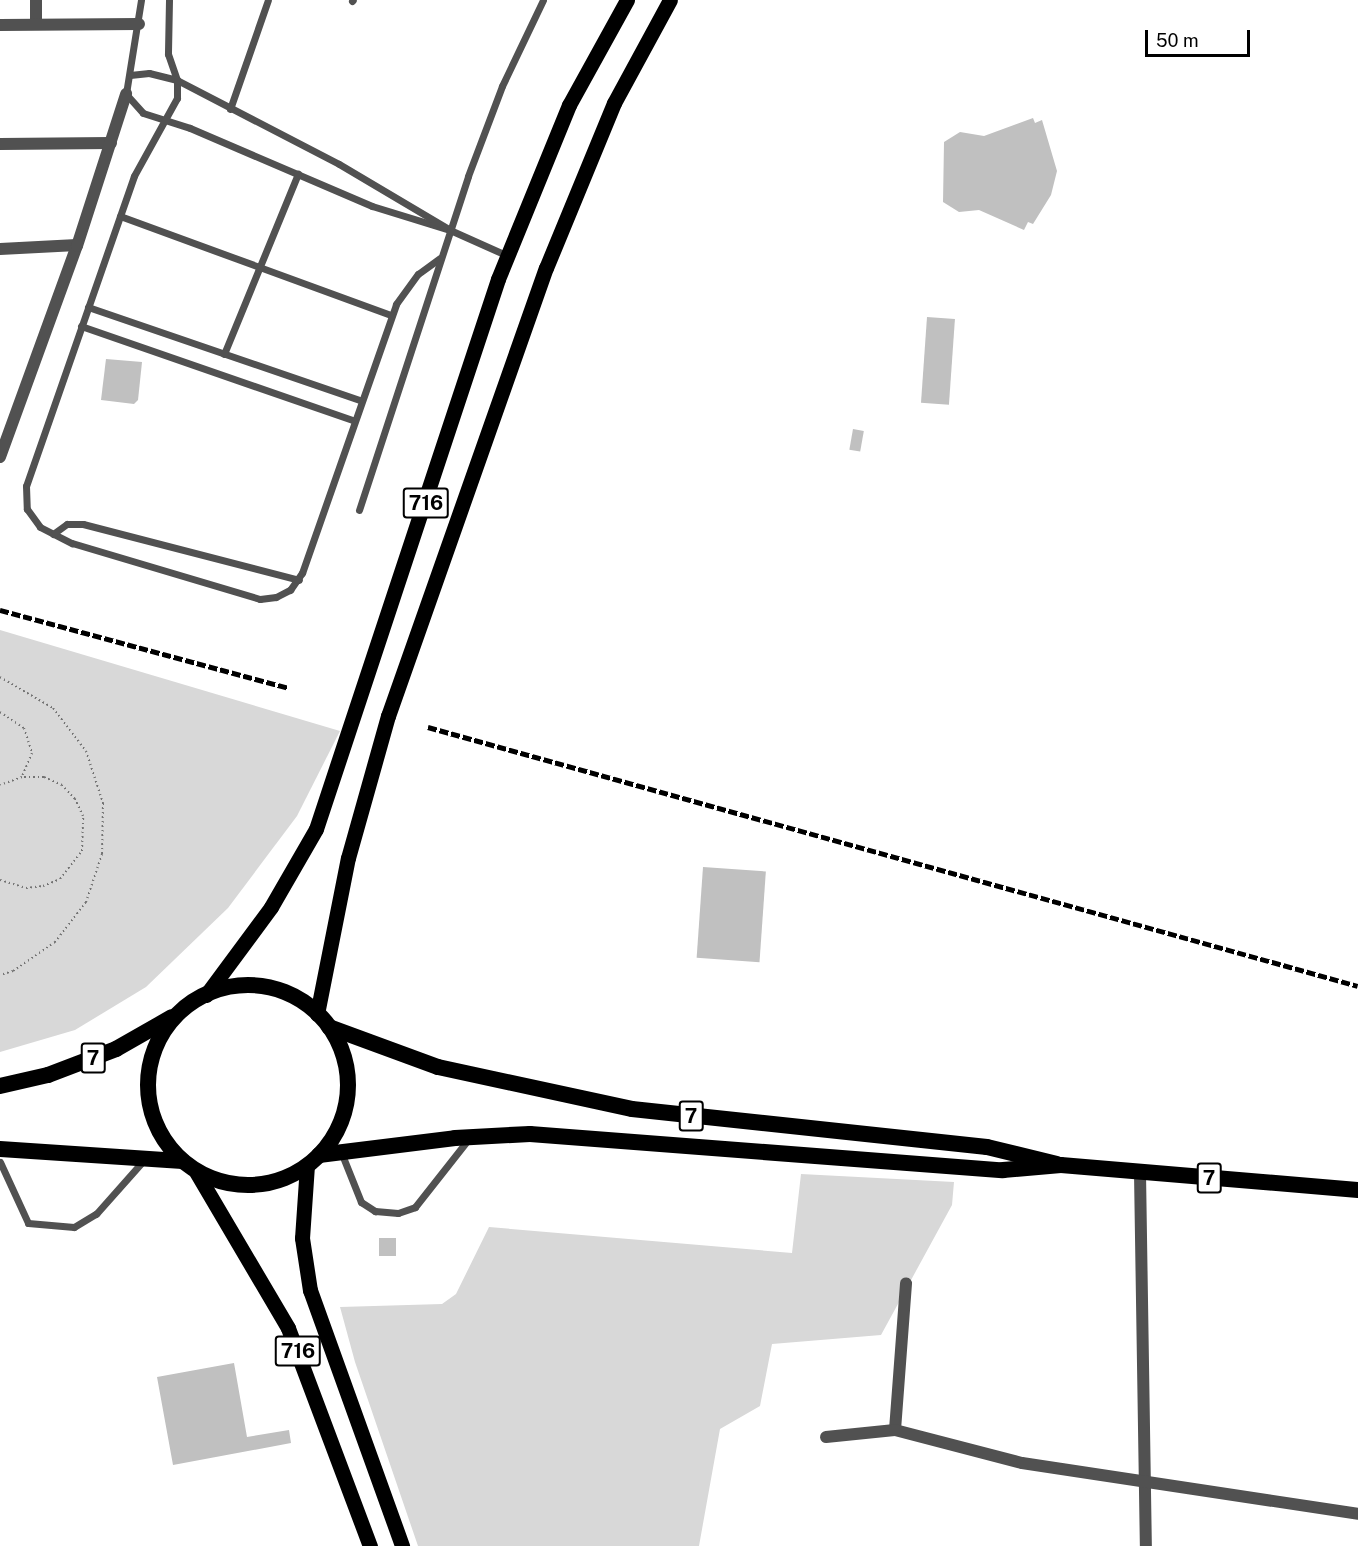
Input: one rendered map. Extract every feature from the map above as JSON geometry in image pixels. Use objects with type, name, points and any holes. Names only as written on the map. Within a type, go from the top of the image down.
[{"type":"highway","name":"7","points":[[0,1086],[48,1075],[116,1049],[206,995],[235,986],[265,987],[293,996],[317,1014],[329,1027],[344,1058],[347,1093],[338,1126],[313,1160]]},
{"type":"highway","name":"7","points":[[178,1013],[156,1048],[148,1088],[154,1121],[189,1166]]},
{"type":"highway","name":"7","points":[[329,1027],[438,1067],[632,1109],[987,1147],[1061,1165],[1358,1190]]},
{"type":"highway","name":"7","points":[[0,1149],[146,1157],[189,1166],[222,1182],[252,1185],[281,1179],[313,1160],[340,1150],[470,1137],[530,1134],[993,1169],[1061,1165]]},
{"type":"main road","name":"716","points":[[206,995],[271,907],[316,829],[508,256],[569,105],[627,0]]},
{"type":"main road","name":"716","points":[[317,1014],[348,858],[388,716],[546,268],[614,103],[670,0]]},
{"type":"main road","name":"716","points":[[313,1160],[302,1238],[310,1290],[402,1546]]},
{"type":"main road","name":"716","points":[[189,1166],[288,1328],[370,1546]]},
{"type":"street","points":[[36,0],[36,24]]},
{"type":"street","points":[[0,25],[139,24]]},
{"type":"street","points":[[0,457],[77,245],[126,94]]},
{"type":"street","points":[[0,144],[111,143]]},
{"type":"street","points":[[0,249],[77,245]]},
{"type":"street","points":[[1140,1173],[1146,1546]]},
{"type":"street","points":[[895,1430],[906,1283]]},
{"type":"street","points":[[826,1437],[895,1430],[1022,1463],[1146,1485],[1358,1514]]},
{"type":"lane","points":[[141,0],[139,24],[126,94],[143,113],[166,120],[372,206],[450,230]]},
{"type":"lane","points":[[169,0],[168,54],[177,80],[174,107],[141,159],[81,326],[26,486],[30,515],[53,534],[260,599],[284,594],[299,580],[391,315],[408,284],[440,258]]},
{"type":"lane","points":[[230,110],[268,0]]},
{"type":"lane","points":[[359,510],[440,258],[488,122],[541,1]]},
{"type":"lane","points":[[130,75],[149,73],[177,80],[230,110],[339,164],[450,230],[508,256]]},
{"type":"lane","points":[[224,354],[298,174]]},
{"type":"lane","points":[[120,216],[391,315]]},
{"type":"lane","points":[[88,307],[360,400]]},
{"type":"lane","points":[[81,326],[353,420]]},
{"type":"lane","points":[[53,534],[67,524],[83,524],[299,580]]},
{"type":"lane","points":[[340,1150],[361,1202],[375,1211],[398,1212],[415,1207],[470,1137]]},
{"type":"lane","points":[[0,1162],[28,1223],[74,1227],[96,1214],[146,1157]]},
{"type":"path","points":[[0,677],[53,708],[86,751],[103,803],[102,854],[86,902],[55,942],[13,971],[0,975]]},
{"type":"path","points":[[0,712],[15,718],[30,740],[32,753],[22,777]]},
{"type":"path","points":[[0,785],[22,777],[44,777],[62,785],[75,799],[83,816],[82,851],[60,879],[44,886],[26,888],[0,880]]},
{"type":"shaded area","points":[[0,630],[340,731],[297,816],[228,908],[146,987],[75,1030],[0,1052]]},
{"type":"shaded area","points":[[801,1174],[954,1182],[952,1205],[881,1335],[772,1344],[760,1406],[720,1429],[699,1546],[418,1546],[355,1362],[340,1307],[442,1304],[456,1294],[489,1227],[792,1253]]},
{"type":"building","points":[[1033,118],[1035,123],[1042,120],[1057,171],[1051,195],[1033,224],[1028,222],[1024,230],[979,210],[959,212],[943,202],[944,142],[960,132],[984,136]]},
{"type":"building","points":[[927,317],[955,319],[949,405],[921,403]]},
{"type":"building","points":[[106,359],[142,362],[138,400],[134,404],[101,400]]},
{"type":"building","points":[[853,429],[864,431],[860,452],[849,450]]},
{"type":"building","points":[[703,867],[766,871],[759,962],[697,958]]},
{"type":"building","points":[[379,1238],[396,1238],[396,1256],[379,1256]]},
{"type":"building","points":[[234,1363],[247,1437],[289,1430],[291,1443],[173,1465],[157,1377]]},
{"type":"railway","points":[[0,610],[289,688]]},
{"type":"railway","points":[[428,727],[1358,986]]}]
